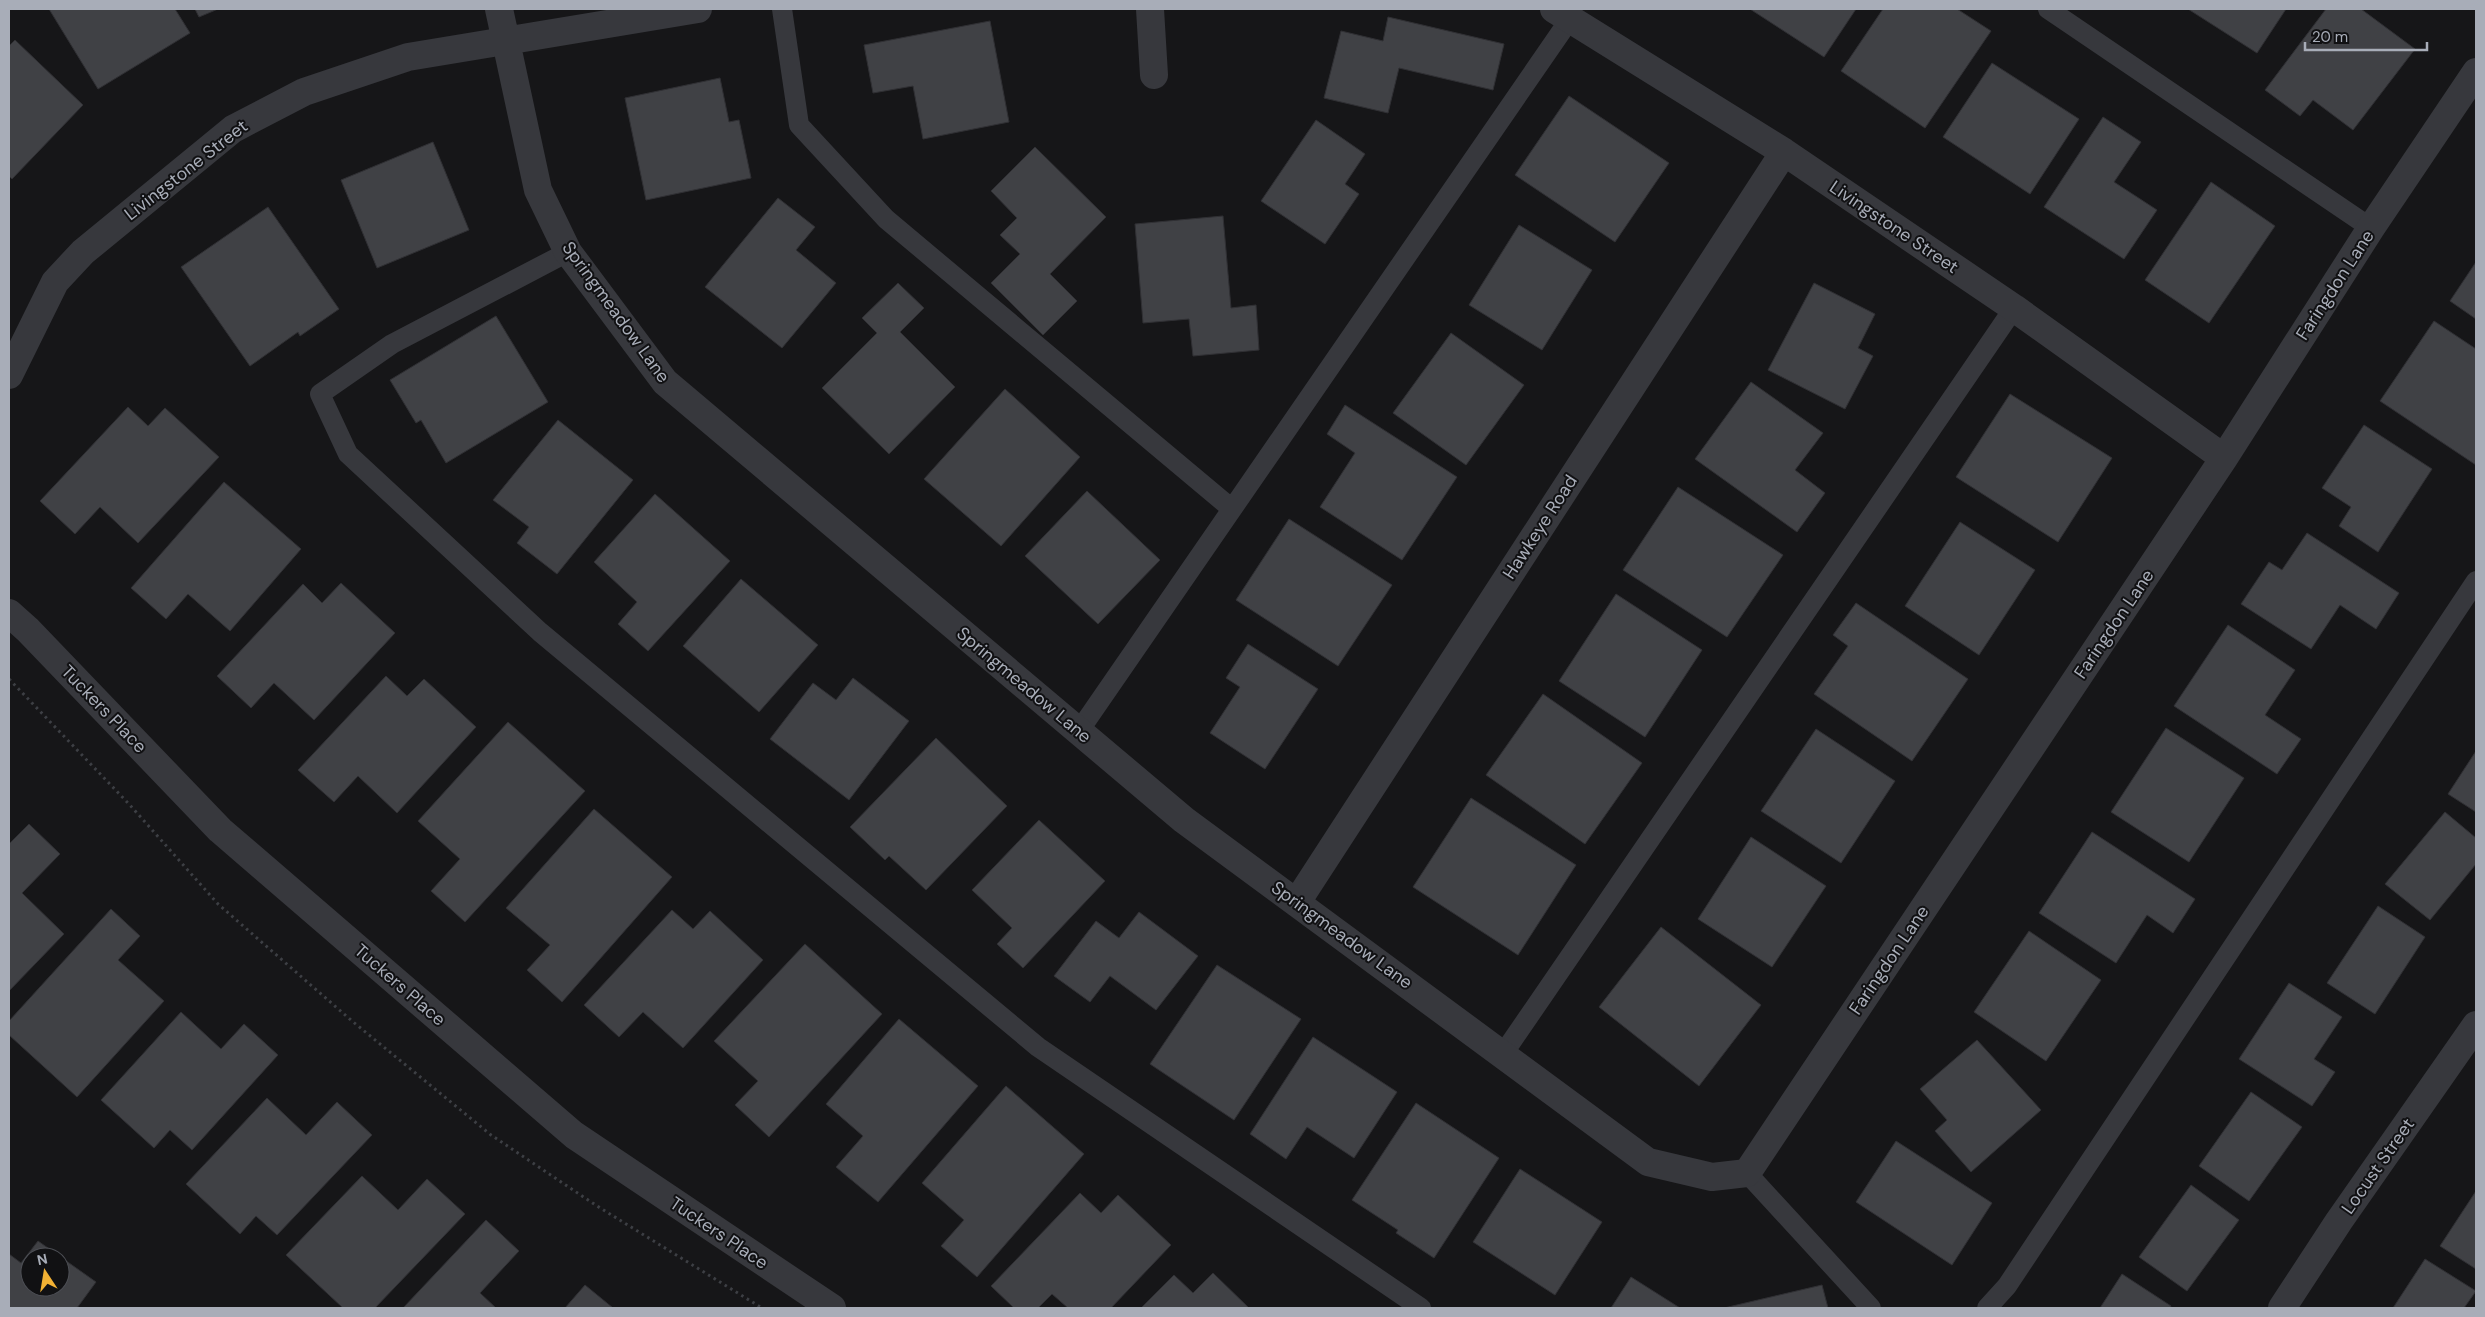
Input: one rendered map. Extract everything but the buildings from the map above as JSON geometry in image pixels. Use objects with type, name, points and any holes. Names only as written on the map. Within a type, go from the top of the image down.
[{"type":"street","name":"Springmeadow Lane","points":[[499,9],[504,40],[538,190],[568,252],[665,382],[1184,820],[1648,1162],[1712,1177],[1747,1173]]},
{"type":"street","name":"Livingstone Street","points":[[9,375],[56,282],[83,252],[233,129],[304,92],[408,56],[698,9]]},
{"type":"street","points":[[1150,9],[1154,75]]},
{"type":"street","name":"Livingstone Street","points":[[1562,14],[1784,152],[2014,308],[2224,458]]},
{"type":"street","name":"Faringdon Lane","points":[[1747,1173],[2224,458],[2372,228],[2476,72]]},
{"type":"street","name":"Hawkeye Road","points":[[1297,902],[1784,152]]},
{"type":"street","name":"Tuckers Place","points":[[9,613],[28,630],[220,830],[574,1135],[832,1308]]},
{"type":"street","name":"Locust Street","points":[[2282,1308],[2339,1222],[2476,1025]]},
{"type":"lane","points":[[782,9],[799,125],[886,219],[1232,509]]},
{"type":"lane","points":[[2048,9],[2372,228]]},
{"type":"lane","points":[[1079,731],[1232,509],[1562,14]]},
{"type":"lane","points":[[568,252],[392,344],[320,394],[348,454],[540,632],[1038,1047],[1420,1308]]},
{"type":"lane","points":[[1503,1054],[2014,308]]},
{"type":"lane","points":[[1987,1308],[2007,1286],[2476,581]]},
{"type":"lane","points":[[1747,1173],[1871,1308]]},
{"type":"path","points":[[9,680],[129,804],[218,904],[352,1021],[491,1135],[597,1206],[762,1308]]}]
